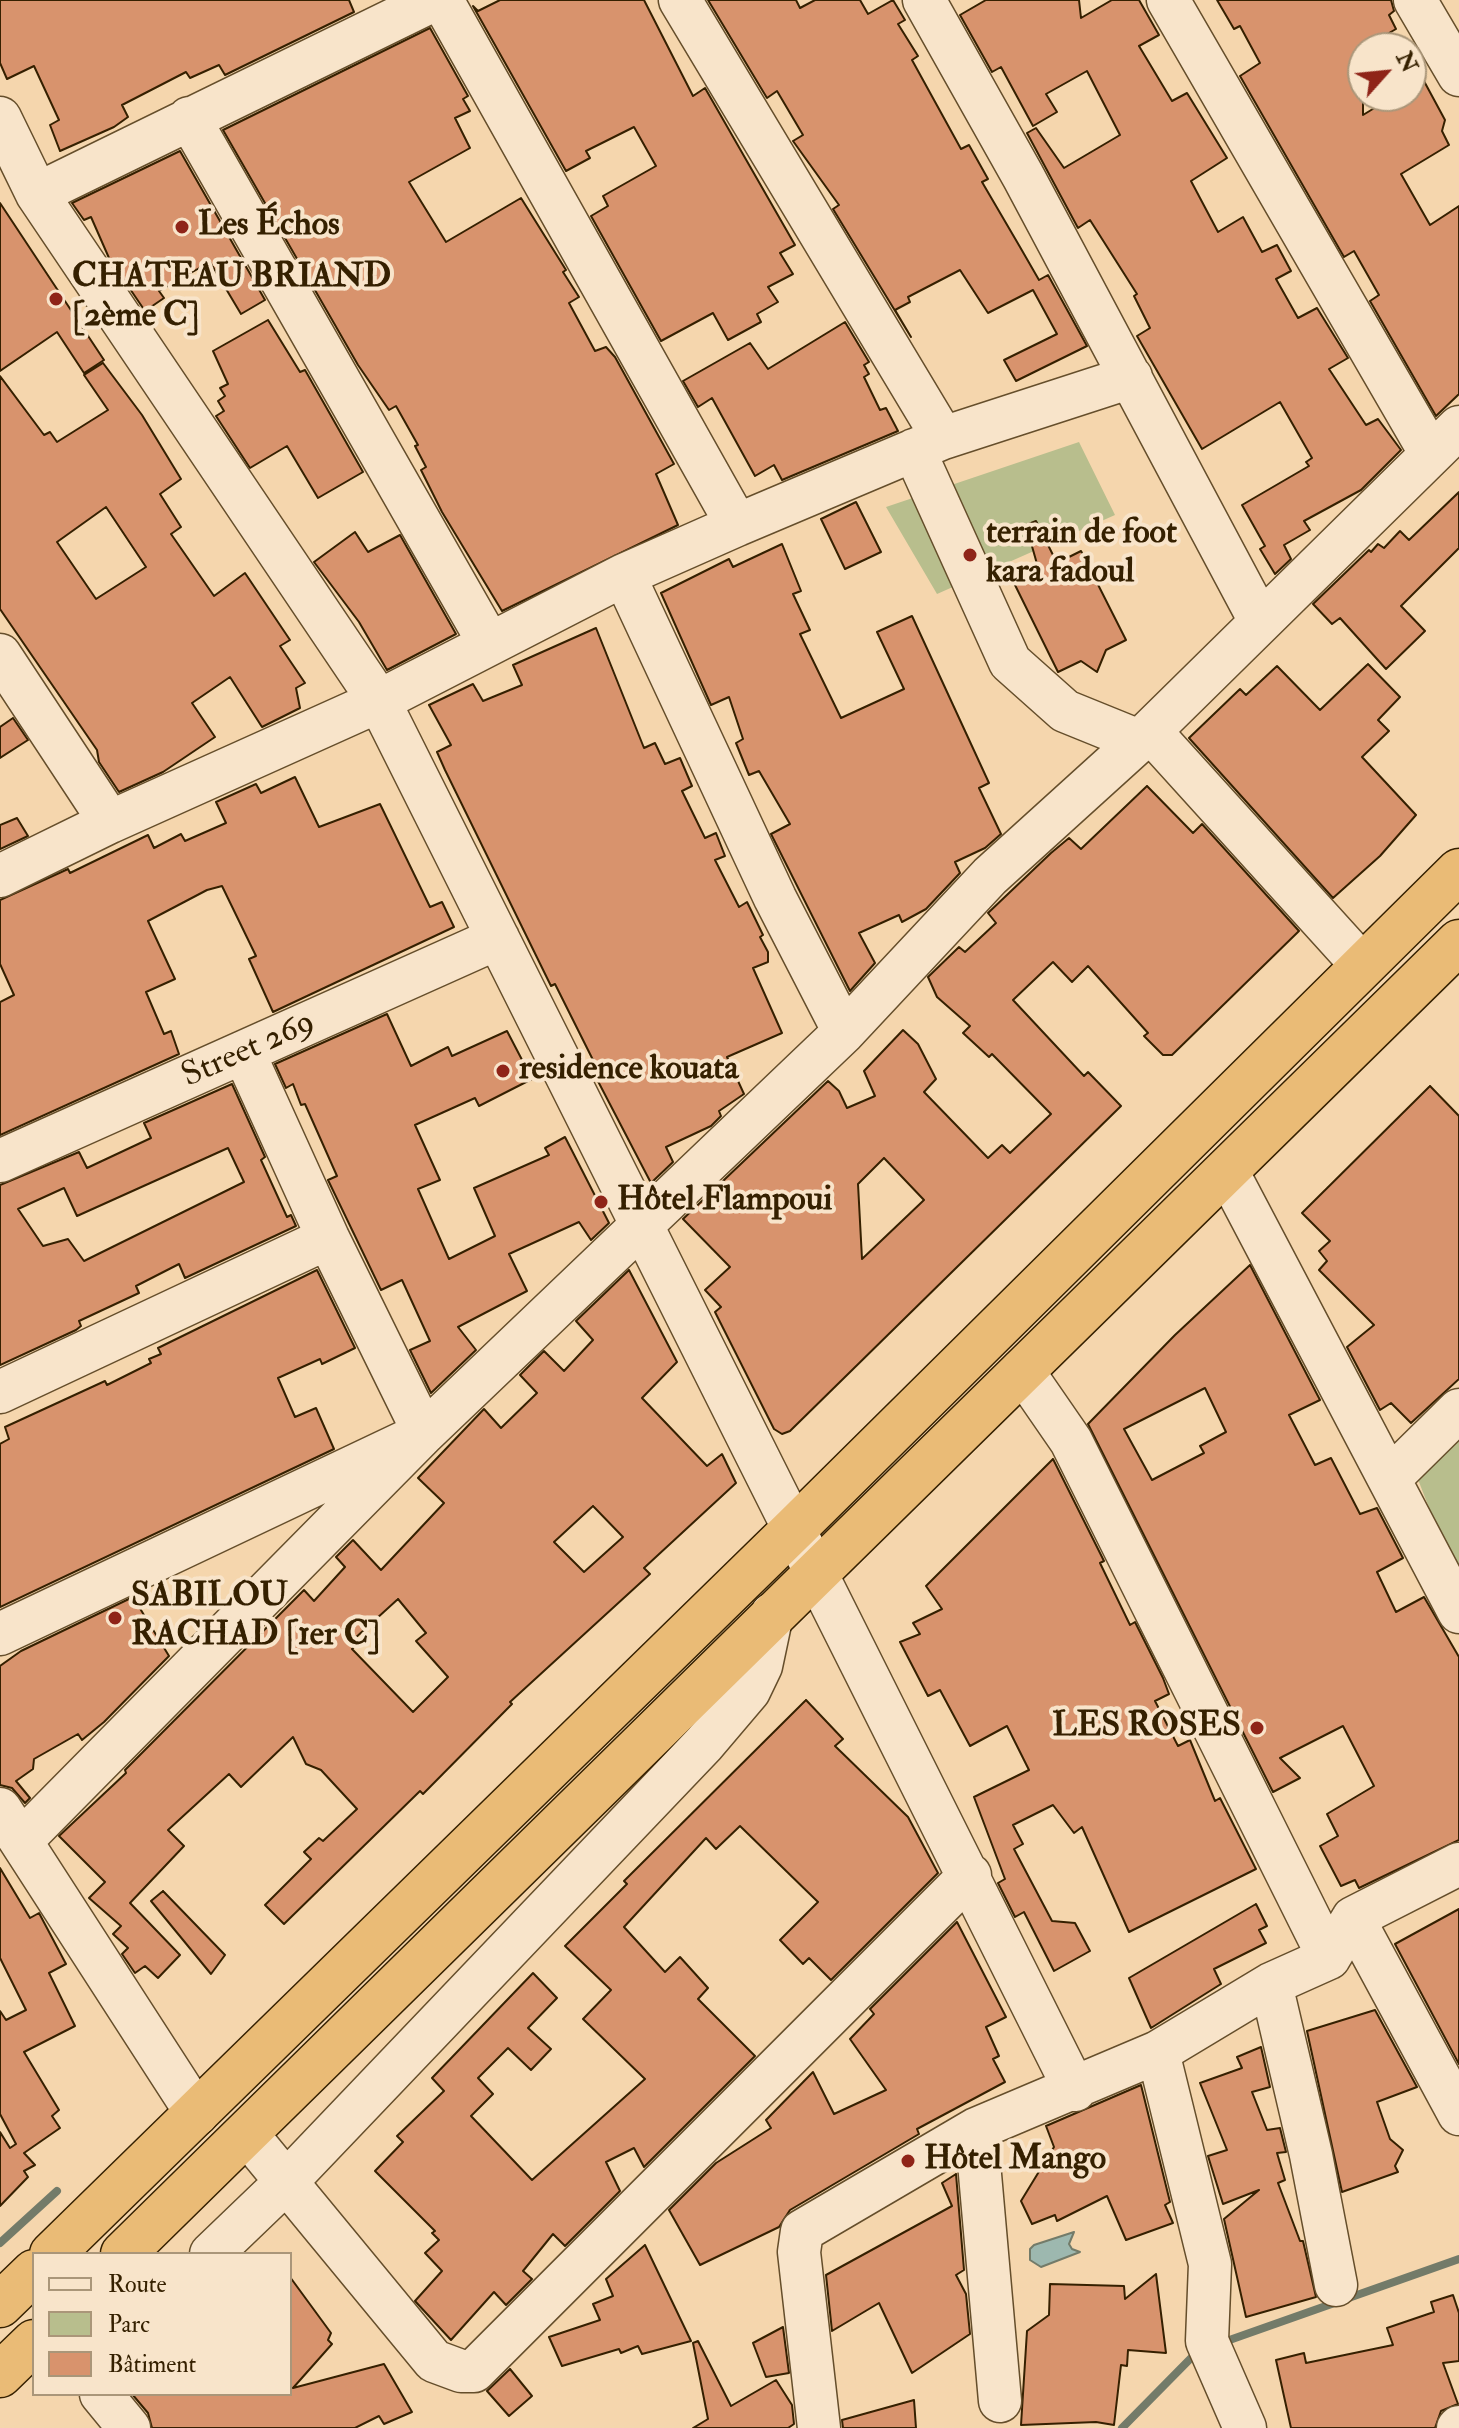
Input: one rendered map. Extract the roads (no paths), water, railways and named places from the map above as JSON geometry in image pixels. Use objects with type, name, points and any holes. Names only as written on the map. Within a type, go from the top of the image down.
[{"type":"highway","points":[[54,2252],[795,1528],[1459,871]]},
{"type":"highway","points":[[125,2252],[816,1570],[1459,942]]},
{"type":"highway","points":[[0,2305],[32,2274]]},
{"type":"highway","points":[[0,2375],[32,2344]]},
{"type":"street","points":[[37,194],[434,0]]},
{"type":"street","points":[[442,0],[737,525]]},
{"type":"street","points":[[680,0],[928,444],[1010,662],[1065,711],[1145,736],[1362,965]]},
{"type":"street","points":[[924,0],[1131,377],[1260,621]]},
{"type":"street","points":[[197,2114],[10,1825],[844,1032],[990,876],[1145,736],[1445,441],[1168,0]]},
{"type":"street","points":[[1415,0],[1459,75]]},
{"type":"street","points":[[0,118],[37,194],[379,701],[970,1875],[1075,2090]]},
{"type":"street","points":[[189,118],[489,643]]},
{"type":"street","points":[[0,876],[110,822],[379,701],[624,575],[737,525],[928,444],[1131,377]]},
{"type":"street","points":[[624,575],[775,898],[844,1032]]},
{"type":"street","points":[[0,655],[110,822]]},
{"type":"street","name":"Street 269","points":[[0,1161],[498,938]]},
{"type":"street","points":[[244,1053],[328,1238],[424,1433]]},
{"type":"street","points":[[1227,1171],[1391,1477],[1459,1612]]},
{"type":"street","points":[[0,1392],[328,1238]]},
{"type":"street","points":[[1022,1370],[1071,1441],[1329,1958]]},
{"type":"street","points":[[1391,1477],[1459,1410]]},
{"type":"street","points":[[0,1634],[424,1433]]},
{"type":"street","points":[[213,2252],[286,2182],[704,1744],[749,1691],[761,1666],[772,1614]]},
{"type":"street","points":[[819,2428],[799,2252],[802,2231],[976,2129],[1075,2090],[1158,2052],[1271,1984],[1329,1958],[1353,1918],[1459,1864]]},
{"type":"street","points":[[246,2133],[434,2361],[447,2368],[474,2371],[970,1875]]},
{"type":"street","points":[[1353,1918],[1459,2114]]},
{"type":"street","points":[[1271,1984],[1311,2155],[1336,2285]]},
{"type":"street","points":[[1158,2052],[1210,2264],[1212,2352],[1245,2428]]},
{"type":"street","points":[[976,2129],[1000,2401]]},
{"type":"street","points":[[103,2396],[129,2428]]},
{"type":"water","points":[[1074,2232],[1069,2244],[1080,2252],[1041,2267],[1030,2260],[1030,2249],[1034,2245]]},
{"type":"waterway","points":[[0,2243],[57,2191]]},
{"type":"waterway","points":[[1221,2343],[1459,2259]]},
{"type":"waterway","points":[[1122,2428],[1197,2352]]},
{"type":"place","name":"Les Échos","points":[[182,227]]},
{"type":"place","name":"CHATEAU BRIAND [2ème C]","points":[[56,299]]},
{"type":"place","name":"terrain de foot kara fadoul","points":[[970,555]]},
{"type":"place","name":"residence kouata","points":[[503,1071]]},
{"type":"place","name":"Hôtel Flampoui","points":[[601,1202]]},
{"type":"place","name":"SABILOU RACHAD [1er C]","points":[[115,1618]]},
{"type":"place","name":"LES ROSES","points":[[1257,1728]]},
{"type":"place","name":"Hôtel Mango","points":[[908,2161]]}]
